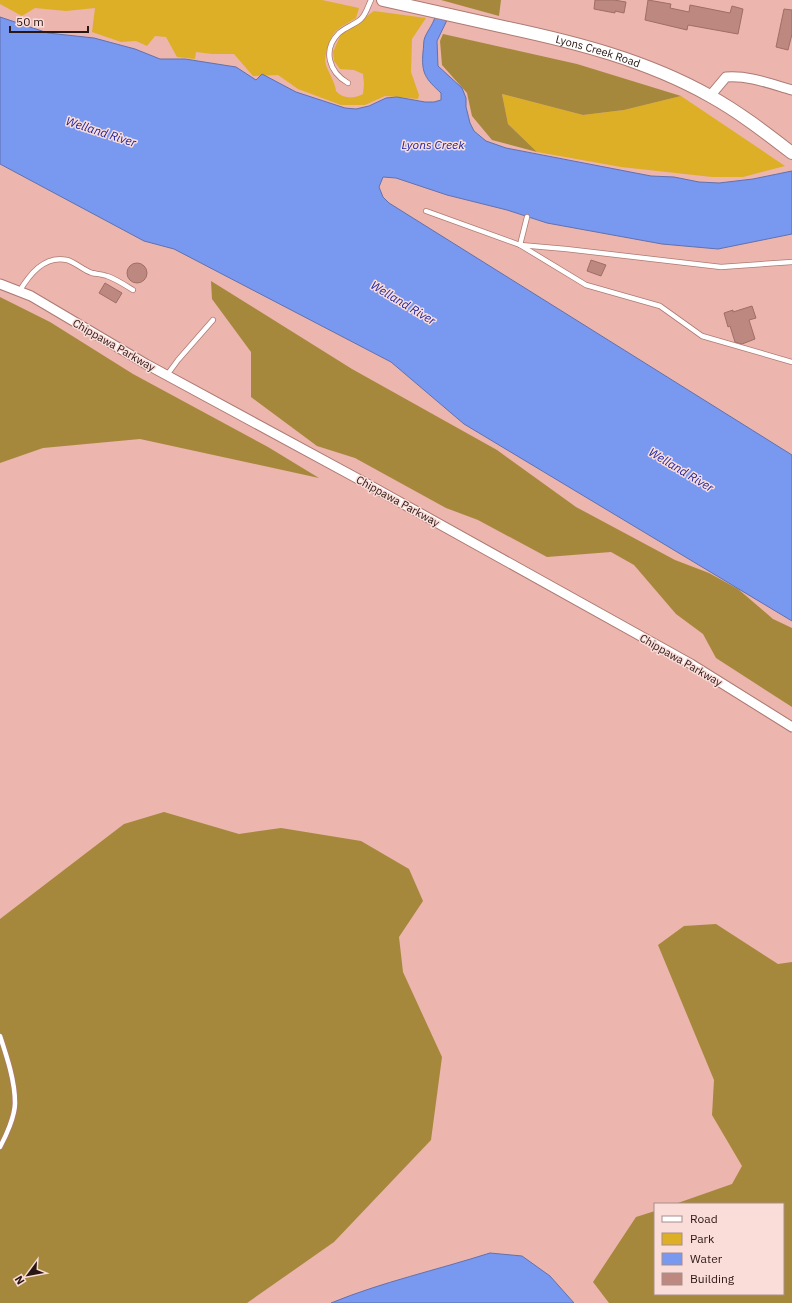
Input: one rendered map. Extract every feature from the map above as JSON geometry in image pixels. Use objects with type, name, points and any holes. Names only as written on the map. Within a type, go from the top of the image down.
[{"type":"main road","name":"Lyons Creek Road","points":[[383,0],[546,36],[607,52],[661,73],[710,96],[763,131],[792,153]]},
{"type":"street","points":[[710,96],[726,77],[748,78],[792,90]]},
{"type":"street","name":"Chippawa Parkway","points":[[0,284],[31,296],[167,375],[362,481],[691,664],[792,727]]},
{"type":"lane","points":[[348,83],[338,75],[330,64],[329,56],[331,47],[340,32],[363,17],[371,0]]},
{"type":"lane","points":[[426,211],[520,245],[586,285],[660,306],[702,336],[792,362]]},
{"type":"lane","points":[[520,245],[527,217]]},
{"type":"lane","points":[[520,245],[721,267],[792,262]]},
{"type":"lane","points":[[19,292],[30,275],[37,268],[45,263],[56,260],[68,260],[92,273],[105,275],[134,290]]},
{"type":"lane","points":[[167,375],[213,320]]},
{"type":"lane","points":[[0,1036],[11,1072],[15,1104],[8,1130],[0,1147]]},
{"type":"green space","points":[[0,0],[322,0],[359,8],[356,18],[334,33],[325,57],[326,65],[336,91],[345,97],[356,97],[363,94],[364,84],[363,74],[354,70],[340,69],[334,61],[333,52],[341,34],[374,11],[426,18],[412,39],[411,72],[419,95],[418,99],[385,96],[365,105],[341,105],[298,89],[278,75],[253,76],[234,54],[196,52],[195,59],[177,57],[166,37],[155,36],[147,46],[136,41],[121,42],[92,32],[95,8],[66,11],[35,8],[22,16],[0,4]]},
{"type":"green space","points":[[502,94],[583,115],[624,110],[681,96],[785,166],[743,177],[712,177],[621,167],[537,152],[508,124]]},
{"type":"shaded area","points":[[441,0],[501,0],[499,16]]},
{"type":"shaded area","points":[[443,34],[577,64],[681,96],[624,110],[583,115],[502,94],[508,124],[537,152],[492,140],[472,116],[467,93],[442,65],[440,41]]},
{"type":"shaded area","points":[[211,281],[352,369],[497,450],[576,507],[675,560],[709,573],[738,589],[773,619],[792,628],[792,707],[716,658],[703,634],[676,614],[634,565],[611,552],[547,557],[478,520],[446,508],[355,458],[317,446],[251,397],[251,352],[212,299]]},
{"type":"shaded area","points":[[0,297],[50,322],[133,374],[268,447],[319,478],[140,439],[43,448],[0,463]]},
{"type":"shaded area","points":[[164,812],[239,834],[281,828],[361,841],[409,869],[423,901],[399,937],[403,972],[442,1057],[431,1140],[334,1242],[247,1303],[0,1303],[0,919],[124,824]]},
{"type":"shaded area","points":[[716,924],[778,964],[792,962],[792,1303],[609,1303],[593,1282],[636,1217],[654,1211],[654,1295],[784,1295],[784,1203],[678,1203],[732,1184],[742,1166],[712,1115],[714,1080],[658,945],[684,926]]},
{"type":"water","points":[[436,14],[448,18],[437,41],[438,66],[462,88],[466,98],[466,107],[470,123],[474,131],[486,141],[506,148],[651,176],[674,177],[699,182],[719,183],[753,179],[792,171],[792,234],[718,249],[662,244],[547,223],[507,210],[447,195],[396,178],[383,177],[379,187],[383,197],[389,203],[792,455],[792,621],[464,424],[391,362],[174,249],[144,241],[0,164],[0,17],[48,33],[94,38],[135,49],[160,59],[185,59],[236,67],[256,80],[262,74],[296,92],[345,108],[356,109],[369,106],[386,98],[397,97],[425,102],[441,100],[441,93],[428,80],[423,66],[424,39],[434,21]]},
{"type":"water","points":[[490,1253],[522,1256],[550,1276],[574,1303],[331,1303],[390,1282]]},
{"type":"building","points":[[595,0],[614,0],[626,2],[624,13],[594,9]]},
{"type":"building","points":[[648,0],[671,4],[670,8],[689,12],[690,5],[730,13],[732,6],[743,9],[738,34],[688,25],[687,30],[645,20]]},
{"type":"building","points":[[784,9],[792,10],[792,34],[788,50],[776,47]]},
{"type":"building","points":[[591,260],[606,265],[601,276],[587,271]]},
{"type":"building","points":[[133,263],[141,263],[147,269],[147,277],[141,283],[133,283],[127,277],[127,269]]},
{"type":"building","points":[[105,283],[122,293],[116,303],[99,293]]},
{"type":"building","points":[[752,306],[756,318],[749,320],[755,339],[742,344],[735,342],[730,326],[728,327],[724,313],[733,310],[733,312]]},
{"type":"water label","name":"Welland River","points":[[101,132]]},
{"type":"water label","name":"Lyons Creek","points":[[433,145]]},
{"type":"water label","name":"Welland River","points":[[403,303]]},
{"type":"water label","name":"Welland River","points":[[681,470]]}]
